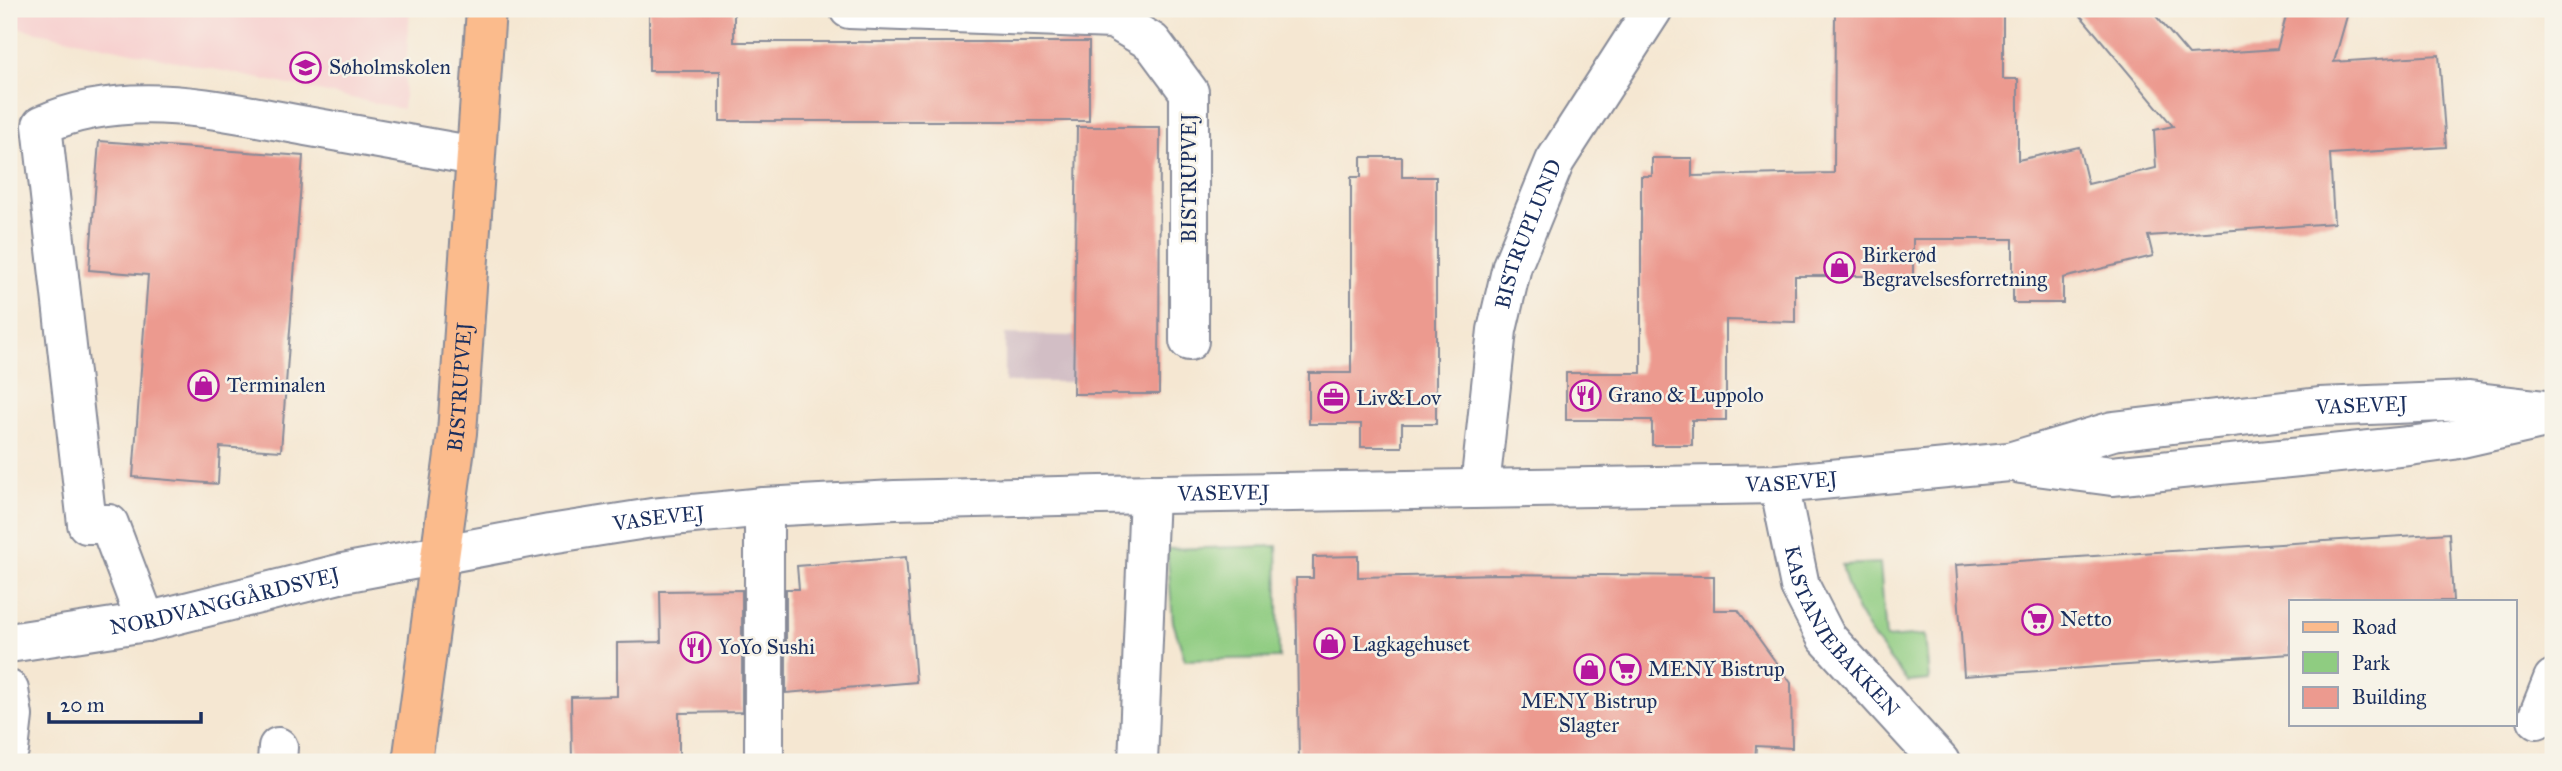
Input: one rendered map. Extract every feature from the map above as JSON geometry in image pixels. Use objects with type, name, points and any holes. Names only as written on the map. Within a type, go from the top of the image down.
[{"type":"main road","name":"BISTRUPVEJ","points":[[412,762],[457,433],[485,9]]},
{"type":"street","name":"BISTRUPVEJ","points":[[849,9],[1113,19],[1152,42],[1189,92],[1189,341]]},
{"type":"street","name":"BISTRUPLUND","points":[[1480,487],[1497,330],[1512,266],[1555,160],[1653,9]]},
{"type":"street","points":[[146,622],[109,524],[87,524],[42,125],[65,115],[127,104],[198,106],[475,156]]},
{"type":"street","name":"VASEVEJ","points":[[442,554],[639,520],[764,508],[895,500],[1480,487],[1779,484],[2009,463],[2113,431],[2319,407],[2469,401],[2553,411]]},
{"type":"street","name":"VASEVEJ","points":[[2009,463],[2112,476],[2409,446],[2453,440],[2553,417]]},
{"type":"street","name":"KASTANIEBAKKEN","points":[[1779,484],[1800,586],[1826,637],[1927,758]]},
{"type":"street","points":[[1138,762],[1149,494]]},
{"type":"street","points":[[764,508],[764,762]]},
{"type":"street","name":"NORDVANGGÅRDSVEJ","points":[[9,643],[146,622],[343,573],[442,554]]},
{"type":"street","points":[[2537,719],[2553,679]]},
{"type":"street","points":[[9,690],[13,716],[9,750]]},
{"type":"shaded area","name":"Søholmskolen","points":[[9,9],[410,9],[403,109],[9,26]]},
{"type":"shaded area","points":[[1005,334],[1074,336],[1073,382],[1005,382]]},
{"type":"green space","points":[[1277,546],[1279,658],[1185,660],[1173,622],[1167,549]]},
{"type":"green space","points":[[1880,563],[1886,638],[1925,635],[1929,680],[1908,682],[1867,628],[1852,599],[1842,565]]},
{"type":"building","points":[[649,9],[734,9],[734,42],[1089,42],[1089,121],[720,121],[720,71],[649,71]]},
{"type":"building","points":[[1835,9],[2003,9],[2003,79],[2018,79],[2018,160],[2079,147],[2088,184],[2156,168],[2154,130],[2173,126],[2075,9],[2150,9],[2189,55],[2277,49],[2288,9],[2349,9],[2334,62],[2439,55],[2446,147],[2330,154],[2334,223],[2148,236],[2153,256],[2063,278],[2063,303],[2013,303],[2013,239],[1913,239],[1913,276],[1795,276],[1795,322],[1726,320],[1726,420],[1692,420],[1692,445],[1652,445],[1652,420],[1566,420],[1566,373],[1641,373],[1641,176],[1652,176],[1652,158],[1692,158],[1692,176],[1834,173]]},
{"type":"building","points":[[1077,127],[1160,127],[1159,394],[1073,394]]},
{"type":"building","points":[[99,141],[303,156],[281,451],[220,447],[218,484],[133,477],[148,275],[89,270]]},
{"type":"building","points":[[1361,157],[1402,157],[1402,177],[1436,177],[1436,424],[1402,424],[1402,447],[1361,447],[1361,424],[1309,424],[1309,373],[1351,373],[1351,177],[1361,177]]},
{"type":"building","points":[[2449,533],[2453,600],[2289,600],[2289,654],[1964,676],[1956,565]]},
{"type":"building","points":[[1358,556],[1358,577],[1498,574],[1714,576],[1714,610],[1738,610],[1791,683],[1792,748],[1756,746],[1755,762],[1299,762],[1296,578],[1313,578],[1313,557]]},
{"type":"building","points":[[906,557],[916,682],[786,693],[786,589],[799,589],[797,566]]},
{"type":"building","points":[[742,590],[742,712],[679,713],[679,762],[572,762],[571,697],[617,696],[617,643],[661,642],[660,591]]},
{"type":"place","name":"Søholmskolen","points":[[306,67]]},
{"type":"place","name":"Birkerød Begravelsesforretning","points":[[1839,267]]},
{"type":"place","name":"Terminalen","points":[[204,385]]},
{"type":"place","name":"Grano & Luppolo","points":[[1585,395]]},
{"type":"place","name":"Liv&Lov","points":[[1333,398]]},
{"type":"place","name":"Netto","points":[[2037,619]]},
{"type":"place","name":"Lagkagehuset","points":[[1329,644]]},
{"type":"place","name":"YoYo Sushi","points":[[695,647]]},
{"type":"place","name":"MENY Bistrup Slagter","points":[[1589,669]]},
{"type":"place","name":"MENY Bistrup","points":[[1625,669]]}]
